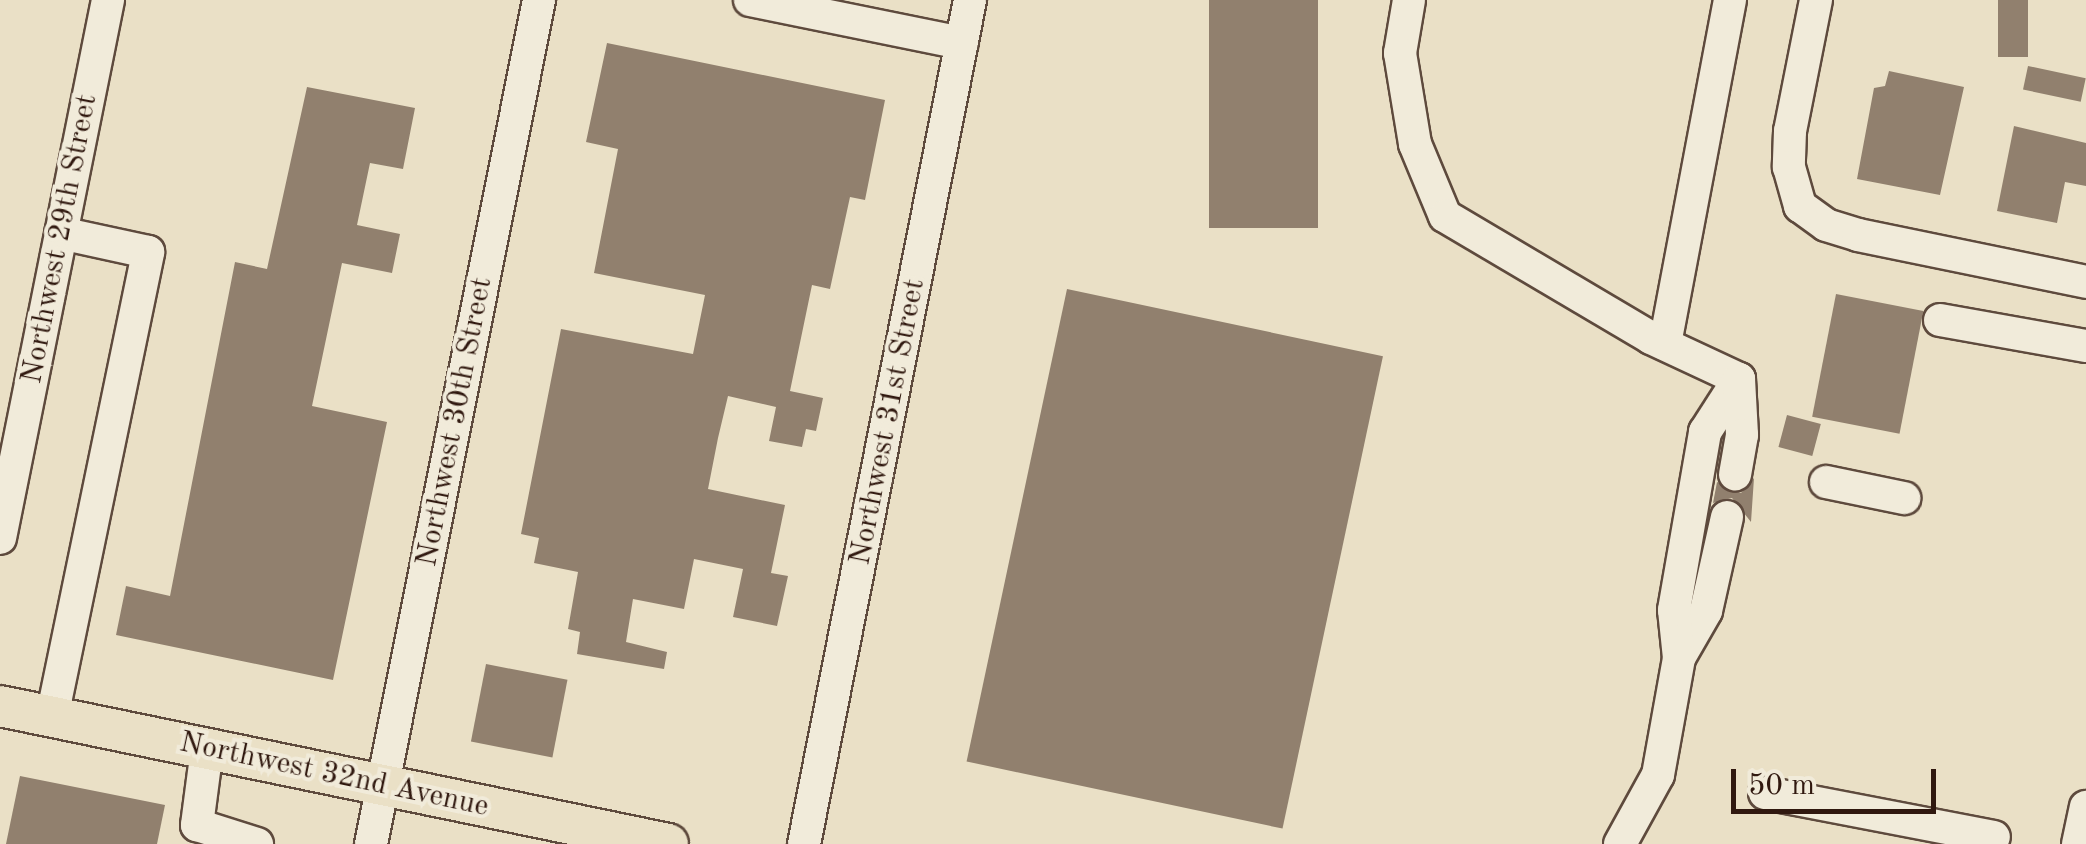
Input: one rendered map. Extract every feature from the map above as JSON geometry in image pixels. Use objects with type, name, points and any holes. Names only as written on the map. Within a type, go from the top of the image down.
[{"type":"main road","name":"Northwest 32nd Avenue","points":[[0,706],[668,844]]},
{"type":"street","name":"Northwest 29th Street","points":[[0,538],[108,0]]},
{"type":"street","name":"Northwest 30th Street","points":[[371,844],[539,0]]},
{"type":"street","points":[[750,0],[962,43]]},
{"type":"street","name":"Northwest 31st Street","points":[[804,844],[970,0]]},
{"type":"street","points":[[1409,0],[1400,54],[1415,144],[1445,216],[1665,344],[1738,379]]},
{"type":"street","points":[[1665,344],[1730,0]]},
{"type":"street","points":[[1816,0],[1790,131],[1789,166],[1800,206],[1826,225],[1858,236],[2086,282]]},
{"type":"street","points":[[52,717],[148,252],[61,233]]},
{"type":"street","points":[[1940,320],[2086,346]]},
{"type":"street","points":[[1735,474],[1742,435],[1738,379]]},
{"type":"street","points":[[1620,844],[1658,775],[1679,658],[1674,610],[1705,432],[1738,379]]},
{"type":"street","points":[[1826,482],[1904,498]]},
{"type":"street","points":[[1679,658],[1706,611],[1727,516]]},
{"type":"street","points":[[206,749],[196,825],[257,844]]},
{"type":"street","points":[[1765,793],[1994,838]]},
{"type":"street","points":[[2078,844],[2086,807]]},
{"type":"building","points":[[1209,0],[1318,0],[1318,228],[1209,228]]},
{"type":"building","points":[[1998,0],[2028,0],[2028,57],[1998,57]]},
{"type":"building","points":[[607,43],[885,100],[865,200],[850,197],[830,289],[812,285],[790,391],[823,398],[816,431],[806,429],[802,447],[769,441],[776,407],[728,396],[718,438],[708,489],[785,505],[771,573],[788,576],[777,626],[733,617],[743,569],[694,559],[684,609],[633,599],[626,642],[667,652],[664,669],[577,654],[580,632],[568,629],[578,572],[534,563],[539,538],[521,534],[561,329],[693,354],[705,295],[594,273],[618,149],[586,142]]},
{"type":"building","points":[[2028,66],[2086,78],[2081,102],[2023,89]]},
{"type":"building","points":[[1889,71],[1964,87],[1940,195],[1857,179],[1874,88],[1885,86]]},
{"type":"building","points":[[307,87],[415,108],[403,169],[370,163],[357,225],[400,234],[392,273],[342,263],[312,406],[387,422],[333,680],[116,635],[126,586],[170,596],[235,262],[267,269]]},
{"type":"building","points":[[2014,126],[2086,143],[2086,186],[2065,182],[2057,223],[1997,211]]},
{"type":"building","points":[[1067,289],[1383,356],[1283,829],[967,761]]},
{"type":"building","points":[[1836,294],[1923,311],[1900,434],[1812,417]]},
{"type":"building","points":[[1787,415],[1821,424],[1812,456],[1778,447]]},
{"type":"building","points":[[1754,478],[1751,522],[1732,498],[1713,503],[1717,482],[1741,493]]},
{"type":"building","points":[[486,664],[567,680],[552,757],[471,742]]},
{"type":"building","points":[[20,776],[165,805],[157,844],[6,844]]}]
